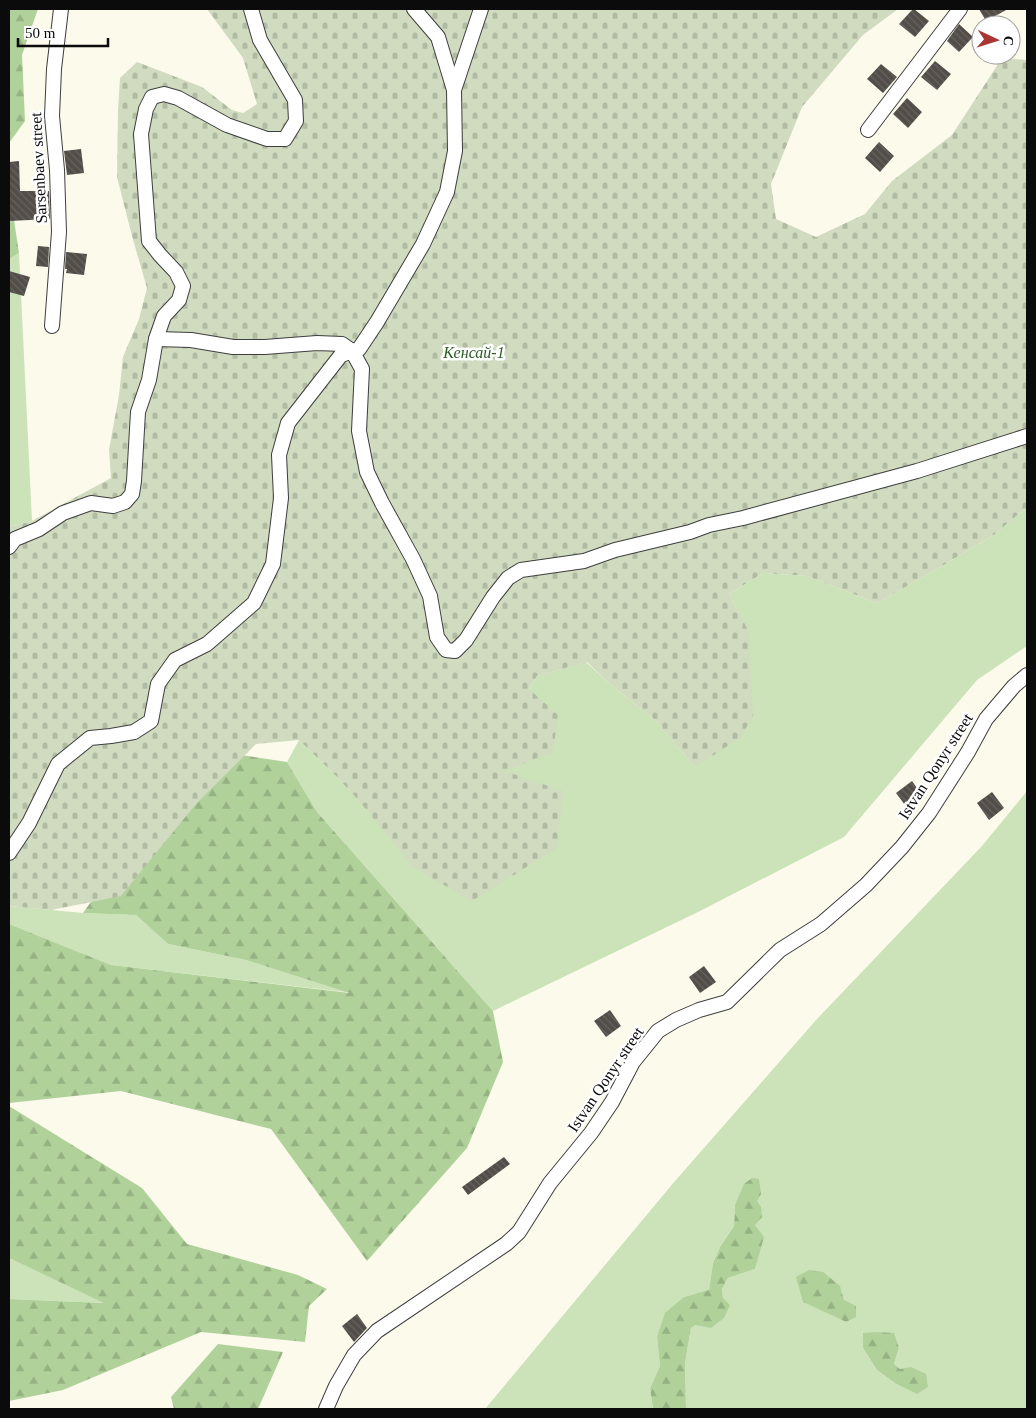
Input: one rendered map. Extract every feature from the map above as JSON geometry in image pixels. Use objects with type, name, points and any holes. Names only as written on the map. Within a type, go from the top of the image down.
[{"type":"street","name":"Sarsenbaev street","points":[[52,326],[59,232],[57,170],[52,116],[54,69],[61,9]]},
{"type":"street","points":[[9,547],[15,539],[39,529],[63,513],[91,503],[113,506],[125,502],[132,494],[138,412],[148,380],[156,339],[164,316],[179,300],[183,286],[176,272],[149,241],[141,134],[146,109],[152,97],[164,94],[178,98],[227,125],[267,139],[285,139],[296,122],[296,100],[260,40],[251,9]]},
{"type":"street","points":[[9,853],[29,823],[58,764],[90,738],[134,732],[151,720],[158,684],[175,660],[207,644],[254,603],[273,564],[280,498],[279,455],[288,423],[341,355],[359,349],[423,244],[447,192],[455,150],[454,90],[438,37],[414,9]]},
{"type":"street","points":[[454,90],[481,9]]},
{"type":"street","points":[[868,130],[960,9]]},
{"type":"street","points":[[156,339],[191,340],[233,347],[265,347],[317,343],[342,344],[352,351],[362,369],[360,431],[367,472],[382,504],[413,559],[430,596],[438,637],[446,650],[456,651],[466,640],[493,596],[508,578],[521,570],[584,561],[615,550],[690,532],[708,525],[743,518],[917,471],[1027,436]]},
{"type":"street","name":"Istvan Qonyr street","points":[[326,1409],[336,1386],[354,1354],[377,1331],[506,1244],[519,1232],[550,1183],[591,1133],[612,1102],[633,1062],[658,1031],[699,1010],[727,1002],[780,950],[821,924],[866,885],[902,847],[929,813],[968,752],[986,719],[1014,686],[1027,675]]},
{"type":"green space","points":[[9,9],[38,9],[22,55],[25,121],[9,143]]},
{"type":"green space","name":"Кенсай-1","points":[[207,9],[898,9],[863,35],[802,107],[771,184],[776,219],[816,237],[865,214],[892,181],[952,135],[997,65],[1021,65],[1021,60],[1027,60],[1027,507],[995,534],[877,603],[807,576],[763,573],[729,594],[749,632],[753,716],[740,738],[695,767],[657,722],[609,683],[587,662],[537,676],[529,689],[558,715],[553,752],[504,771],[563,791],[557,848],[472,901],[414,868],[359,801],[299,740],[256,744],[196,804],[121,896],[51,910],[9,906],[9,527],[32,521],[111,478],[109,450],[119,395],[123,357],[139,319],[147,288],[117,177],[120,78],[137,62],[202,87],[232,110],[243,113],[257,104],[243,58]]},
{"type":"green space","points":[[9,187],[19,253],[9,259]]},
{"type":"green space","points":[[19,253],[32,521],[9,527],[9,259]]},
{"type":"green space","points":[[1027,507],[1027,646],[977,680],[844,837],[700,911],[493,1011],[317,812],[287,762],[299,740],[359,801],[503,771],[529,689],[537,676],[586,662],[657,722],[695,767],[749,633],[729,594],[763,573],[807,576],[877,603],[995,534]]},
{"type":"green space","points":[[228,753],[287,762],[317,812],[493,1011],[503,1062],[467,1148],[367,1261],[271,1129],[121,1091],[9,1103],[9,924],[111,965],[350,993],[246,960],[168,944],[136,915],[83,913],[117,865]]},
{"type":"green space","points":[[1027,791],[1027,1409],[686,1409],[685,1363],[691,1328],[723,1298],[722,1289],[728,1278],[755,1269],[763,1237],[735,1205],[734,1226],[720,1247],[713,1263],[709,1291],[684,1297],[657,1337],[660,1366],[650,1388],[653,1409],[485,1409],[675,1181],[817,1019],[982,846]],"holes":[[[844,1300],[846,1322],[804,1302]],[[863,1348],[899,1348],[894,1364],[900,1369],[895,1383],[877,1370]]]},
{"type":"green space","points":[[9,906],[83,913],[136,915],[168,944],[246,960],[354,993],[111,965],[9,924]]},
{"type":"green space","points":[[9,1106],[142,1188],[187,1244],[298,1275],[327,1289],[309,1306],[305,1342],[201,1332],[63,1390],[9,1401],[9,1299],[104,1303],[9,1258]]},
{"type":"green space","points":[[752,1178],[759,1179],[761,1194],[757,1201],[761,1207],[762,1217],[755,1225],[764,1237],[755,1269],[728,1278],[722,1289],[723,1298],[730,1305],[724,1318],[711,1328],[695,1325],[691,1328],[685,1363],[686,1409],[653,1409],[650,1388],[660,1366],[657,1337],[665,1313],[684,1297],[709,1290],[713,1263],[720,1247],[734,1226],[735,1205],[744,1184]]},
{"type":"green space","points":[[9,1258],[105,1303],[9,1299]]},
{"type":"green space","points":[[809,1270],[823,1272],[840,1286],[844,1300],[856,1306],[856,1317],[846,1322],[803,1302],[796,1277]]},
{"type":"green space","points":[[863,1333],[894,1333],[899,1348],[894,1364],[900,1369],[911,1367],[926,1374],[928,1387],[917,1394],[895,1383],[877,1370],[863,1348]]},
{"type":"green space","points":[[218,1344],[283,1352],[258,1409],[174,1409],[171,1397]]},
{"type":"building","points":[[913,9],[929,21],[915,37],[899,24]]},
{"type":"building","points":[[979,9],[1008,9],[997,15],[982,15]]},
{"type":"building","points":[[959,24],[971,35],[971,39],[959,52],[947,41]]},
{"type":"building","points":[[935,61],[951,74],[937,90],[921,77]]},
{"type":"building","points":[[881,64],[897,77],[883,93],[867,79]]},
{"type":"building","points":[[907,98],[922,112],[908,128],[893,114]]},
{"type":"building","points":[[879,142],[894,156],[880,172],[865,158]]},
{"type":"building","points":[[81,149],[84,173],[67,175],[64,151]]},
{"type":"building","points":[[19,161],[20,191],[49,191],[50,219],[9,221],[9,162]]},
{"type":"building","points":[[38,246],[49,247],[48,267],[36,266]]},
{"type":"building","points":[[66,252],[87,254],[84,275],[66,273]]},
{"type":"building","points":[[9,271],[30,277],[24,296],[9,292]]},
{"type":"building","points":[[912,781],[924,798],[908,809],[896,793]]},
{"type":"building","points":[[992,792],[1004,808],[989,820],[977,803]]},
{"type":"building","points":[[704,966],[716,982],[700,993],[689,977]]},
{"type":"building","points":[[610,1010],[621,1026],[606,1037],[594,1021]]},
{"type":"building","points":[[504,1157],[510,1164],[468,1195],[462,1187]]},
{"type":"building","points":[[357,1314],[367,1328],[354,1342],[342,1326]]}]
